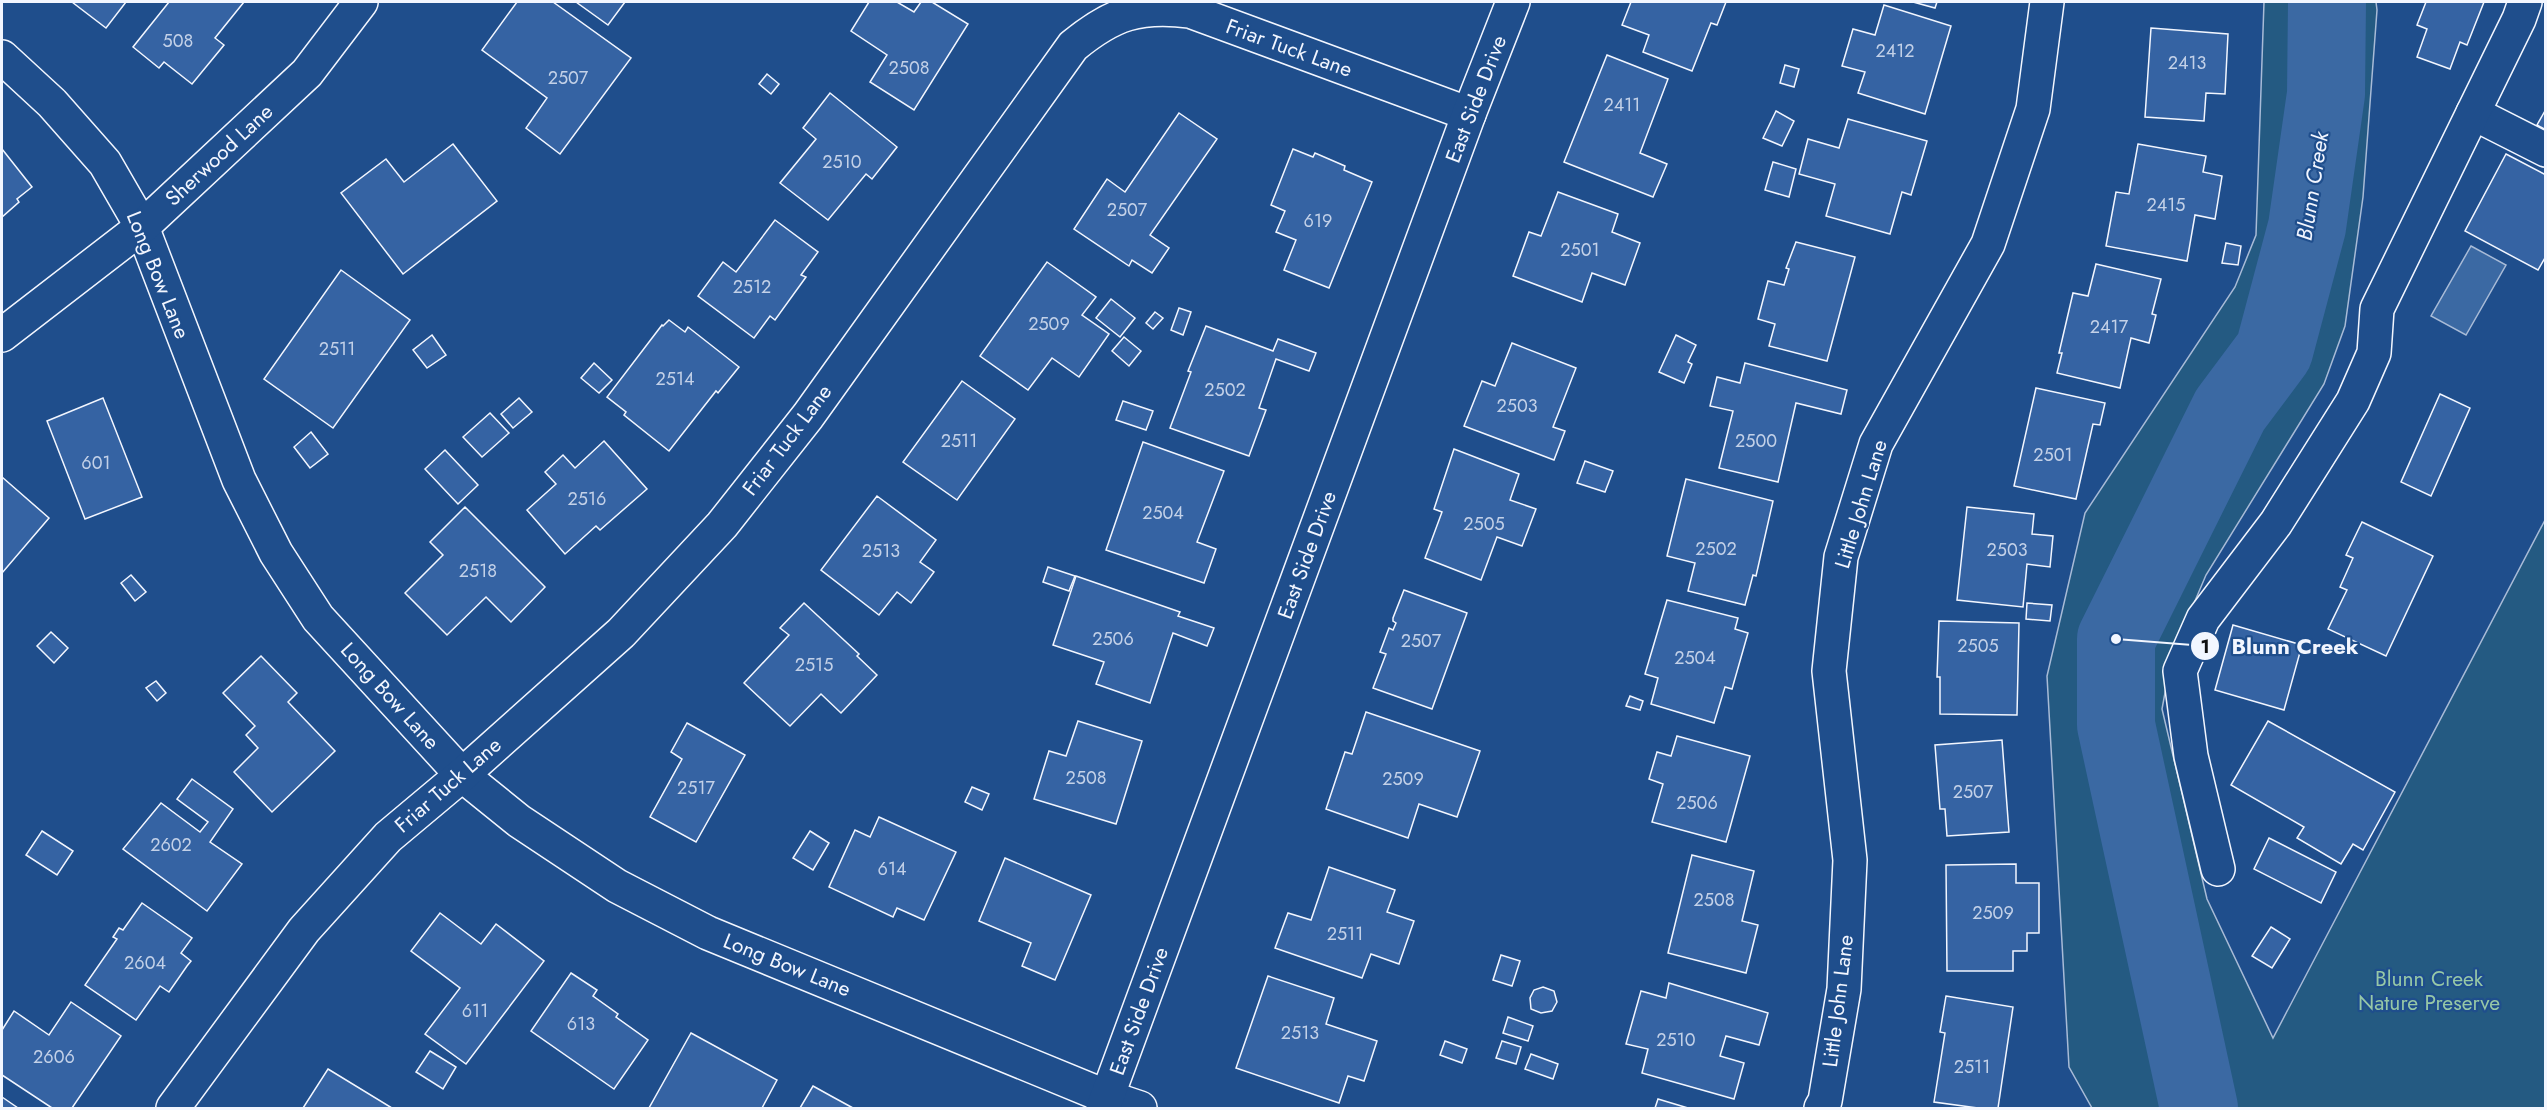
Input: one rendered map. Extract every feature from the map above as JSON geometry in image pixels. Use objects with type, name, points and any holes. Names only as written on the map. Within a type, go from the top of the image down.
[{"type":"street","name":"Sherwood Lane","points":[[2,335],[142,227],[307,74],[361,2]]},
{"type":"street","name":"East Side Drive","points":[[1105,1103],[1469,114],[1513,2]]},
{"type":"street","name":"Little John Lane","points":[[1821,1108],[1825,1101],[1844,989],[1850,860],[1828,671],[1841,557],[1876,444],[1988,244],[2033,108],[2047,2]]},
{"type":"street","points":[[2218,869],[2191,756],[2180,670],[2203,619],[2276,523],[2353,401],[2374,353],[2377,309],[2526,2]]},
{"type":"street","name":"Friar Tuck Lane","points":[[173,1108],[304,930],[388,837],[462,775],[621,633],[722,525],[808,416],[1073,45],[1096,27],[1125,13],[1160,8],[1190,11],[1469,114]]},
{"type":"street","name":"Long Bow Lane","points":[[2,57],[52,103],[105,163],[142,227],[239,480],[276,553],[318,618],[462,775],[519,821],[617,886],[708,933],[1105,1103],[1140,1108]]},
{"type":"street","points":[[2473,113],[2546,150]]},
{"type":"green space","name":"Blunn Creek Nature Preserve","points":[[2264,2],[2376,2],[2377,10],[2363,197],[2345,326],[2324,384],[2206,575],[2172,655],[2162,709],[2207,899],[2273,1038],[2545,520],[2545,1108],[2092,1108],[2069,1067],[2047,676],[2085,513],[2235,287],[2256,235]]},
{"type":"shaded area","points":[[2471,246],[2506,265],[2466,335],[2431,316]]},
{"type":"building","points":[[72,2],[126,2],[106,28]]},
{"type":"building","points":[[169,2],[244,2],[215,38],[224,45],[192,84],[164,62],[159,68],[133,47]]},
{"type":"building","points":[[517,2],[553,2],[631,58],[560,154],[526,128],[547,98],[482,50]]},
{"type":"building","points":[[576,2],[625,2],[608,25]]},
{"type":"building","points":[[869,2],[897,2],[914,12],[921,2],[932,2],[968,24],[914,110],[870,82],[887,55],[851,31]]},
{"type":"building","points":[[1631,2],[1726,2],[1717,25],[1711,23],[1692,71],[1643,52],[1649,35],[1622,25]]},
{"type":"building","points":[[1913,2],[1937,2],[1935,8]]},
{"type":"building","points":[[2426,2],[2484,2],[2467,45],[2460,42],[2450,69],[2417,57],[2427,29],[2417,25]]},
{"type":"building","points":[[1884,5],[1951,26],[1925,114],[1858,93],[1865,72],[1842,66],[1853,29],[1875,35]]},
{"type":"building","points":[[2151,28],[2228,34],[2225,94],[2206,93],[2204,121],[2145,117]]},
{"type":"building","points":[[1607,55],[1668,79],[1640,153],[1667,164],[1653,197],[1564,162]]},
{"type":"building","points":[[1785,65],[1799,69],[1794,87],[1780,83]]},
{"type":"building","points":[[767,74],[779,84],[771,94],[759,84]]},
{"type":"building","points":[[830,93],[897,147],[872,179],[866,174],[828,220],[780,183],[816,139],[803,128]]},
{"type":"building","points":[[2546,109],[2546,130],[2537,125]]},
{"type":"building","points":[[1776,111],[1794,121],[1782,146],[1763,138]]},
{"type":"building","points":[[1179,113],[1217,139],[1150,235],[1169,248],[1152,273],[1132,260],[1129,266],[1074,229],[1107,179],[1125,192]]},
{"type":"building","points":[[1848,119],[1927,141],[1911,195],[1902,192],[1890,234],[1826,216],[1835,184],[1799,174],[1808,139],[1839,148]]},
{"type":"building","points":[[453,144],[497,201],[403,274],[341,193],[386,159],[404,182]]},
{"type":"building","points":[[2138,144],[2206,156],[2203,172],[2222,176],[2215,219],[2195,215],[2187,261],[2106,246],[2116,192],[2129,194]]},
{"type":"building","points":[[2,149],[32,187],[17,199],[19,202],[2,217]]},
{"type":"building","points":[[1293,149],[1313,157],[1315,153],[1345,166],[1344,170],[1372,182],[1329,288],[1284,270],[1296,240],[1276,232],[1285,211],[1271,205]]},
{"type":"building","points":[[2506,154],[2546,175],[2546,256],[2538,270],[2465,231]]},
{"type":"building","points":[[1773,162],[1796,169],[1789,197],[1765,190]]},
{"type":"building","points":[[1558,192],[1618,214],[1612,232],[1640,243],[1625,285],[1592,273],[1582,302],[1513,276],[1529,232],[1541,236]]},
{"type":"building","points":[[775,220],[818,252],[801,275],[806,277],[775,320],[770,316],[754,338],[698,296],[723,262],[736,272]]},
{"type":"building","points":[[1796,242],[1855,257],[1827,361],[1769,346],[1775,324],[1758,319],[1768,281],[1784,285],[1789,269],[1786,268]]},
{"type":"building","points":[[2226,243],[2241,246],[2238,265],[2222,263]]},
{"type":"building","points":[[1047,262],[1096,297],[1082,315],[1109,334],[1079,377],[1052,358],[1028,390],[980,356]]},
{"type":"building","points":[[2096,264],[2161,279],[2152,314],[2156,315],[2149,343],[2131,338],[2120,388],[2057,373],[2062,353],[2059,353],[2073,293],[2088,296]]},
{"type":"building","points":[[341,270],[410,320],[333,428],[264,379]]},
{"type":"building","points":[[1111,299],[1135,318],[1120,337],[1096,318]]},
{"type":"building","points":[[1179,308],[1191,312],[1183,335],[1171,330]]},
{"type":"building","points":[[1155,312],[1163,318],[1153,329],[1146,323]]},
{"type":"building","points":[[669,320],[685,332],[688,327],[739,367],[718,393],[716,391],[669,451],[624,415],[626,412],[607,397],[662,325]]},
{"type":"building","points":[[1206,326],[1273,351],[1278,339],[1316,353],[1309,371],[1276,359],[1259,408],[1266,410],[1249,456],[1170,428],[1191,372],[1188,371]]},
{"type":"building","points":[[432,335],[446,355],[427,368],[413,350]]},
{"type":"building","points":[[1676,335],[1696,345],[1688,362],[1692,364],[1684,383],[1659,372]]},
{"type":"building","points":[[1124,337],[1141,351],[1129,366],[1112,351]]},
{"type":"building","points":[[1512,343],[1576,368],[1553,427],[1565,431],[1554,460],[1464,426],[1482,381],[1495,386]]},
{"type":"building","points":[[594,363],[612,380],[599,393],[581,378]]},
{"type":"building","points":[[1745,363],[1847,390],[1841,414],[1796,403],[1778,482],[1719,468],[1733,411],[1710,406],[1717,377],[1740,383]]},
{"type":"building","points":[[962,381],[1015,419],[957,500],[903,462]]},
{"type":"building","points":[[2036,388],[2105,403],[2100,425],[2093,424],[2076,499],[2014,486]]},
{"type":"building","points":[[2440,394],[2470,408],[2431,496],[2401,482]]},
{"type":"building","points":[[103,398],[142,497],[85,519],[47,421]]},
{"type":"building","points":[[519,398],[532,412],[513,428],[501,414]]},
{"type":"building","points":[[1123,401],[1153,411],[1146,430],[1116,420]]},
{"type":"building","points":[[490,413],[509,433],[482,457],[463,437]]},
{"type":"building","points":[[311,432],[328,454],[310,468],[294,447]]},
{"type":"building","points":[[604,441],[647,489],[600,530],[596,526],[565,554],[527,510],[556,484],[545,472],[563,455],[575,468]]},
{"type":"building","points":[[1143,442],[1224,471],[1197,542],[1216,549],[1204,583],[1106,550]]},
{"type":"building","points":[[1454,449],[1519,474],[1510,500],[1536,509],[1522,546],[1497,537],[1481,580],[1425,558],[1442,512],[1434,509]]},
{"type":"building","points":[[445,450],[478,485],[458,504],[425,469]]},
{"type":"building","points":[[1585,461],[1613,471],[1605,492],[1577,483]]},
{"type":"building","points":[[2,477],[49,518],[2,573]]},
{"type":"building","points":[[1686,479],[1773,501],[1756,576],[1753,575],[1745,605],[1688,591],[1695,563],[1667,556]]},
{"type":"building","points":[[877,496],[936,540],[920,562],[934,572],[911,603],[897,592],[879,615],[821,570]]},
{"type":"building","points":[[465,507],[545,587],[511,622],[486,597],[447,635],[405,593],[443,555],[430,542]]},
{"type":"building","points":[[1967,507],[2034,514],[2032,534],[2053,536],[2050,567],[2027,564],[2023,607],[1957,600]]},
{"type":"building","points":[[2362,522],[2433,556],[2386,656],[2328,629],[2347,590],[2340,587],[2353,558],[2346,555]]},
{"type":"building","points":[[1048,567],[1075,576],[1069,591],[1043,582]]},
{"type":"building","points":[[131,575],[146,592],[135,601],[121,583]]},
{"type":"building","points":[[1076,576],[1180,612],[1178,616],[1214,628],[1207,646],[1173,633],[1150,703],[1096,684],[1104,662],[1053,645]]},
{"type":"building","points":[[1404,590],[1467,613],[1432,709],[1373,688],[1386,654],[1380,652],[1389,628],[1393,630],[1396,623],[1393,618]]},
{"type":"building","points":[[1667,600],[1738,618],[1735,629],[1748,633],[1732,689],[1725,687],[1714,723],[1651,704],[1658,678],[1645,674]]},
{"type":"building","points":[[804,603],[859,654],[857,656],[877,675],[841,713],[821,694],[790,726],[744,683],[789,635],[780,628]]},
{"type":"building","points":[[2027,603],[2052,605],[2050,621],[2026,619]]},
{"type":"building","points":[[1939,621],[2019,623],[2017,715],[1940,714],[1940,677],[1937,677]]},
{"type":"building","points":[[2233,625],[2302,645],[2284,710],[2215,690]]},
{"type":"building","points":[[51,632],[68,648],[54,663],[37,646]]},
{"type":"building","points":[[261,656],[297,693],[288,702],[335,751],[272,812],[234,772],[258,748],[246,735],[255,726],[223,693]]},
{"type":"building","points":[[156,681],[166,693],[157,701],[146,688]]},
{"type":"building","points":[[1630,696],[1643,701],[1640,710],[1626,706]]},
{"type":"building","points":[[1366,712],[1480,751],[1457,817],[1419,804],[1408,838],[1326,809],[1345,752],[1352,754]]},
{"type":"building","points":[[1078,721],[1142,741],[1116,824],[1034,799],[1049,751],[1066,756]]},
{"type":"building","points":[[2268,721],[2395,792],[2363,850],[2353,844],[2341,864],[2297,838],[2304,827],[2231,785]]},
{"type":"building","points":[[687,723],[745,755],[696,842],[650,817],[682,759],[671,752]]},
{"type":"building","points":[[1677,736],[1750,756],[1726,842],[1652,822],[1663,784],[1649,779],[1657,752],[1671,756]]},
{"type":"building","points":[[2002,740],[2009,832],[1947,836],[1945,809],[1940,809],[1935,745]]},
{"type":"building","points":[[192,779],[233,809],[210,842],[242,864],[207,911],[123,849],[161,803],[200,832],[208,822],[177,799]]},
{"type":"building","points":[[972,787],[989,794],[982,810],[965,802]]},
{"type":"building","points":[[879,817],[956,852],[924,920],[897,908],[893,917],[829,887],[855,830],[870,837]]},
{"type":"building","points":[[42,831],[73,851],[57,875],[26,855]]},
{"type":"building","points":[[810,831],[829,843],[813,870],[793,858]]},
{"type":"building","points":[[2269,838],[2336,872],[2321,903],[2254,869]]},
{"type":"building","points":[[1692,855],[1754,871],[1742,921],[1758,925],[1746,973],[1668,953]]},
{"type":"building","points":[[1005,858],[1091,895],[1055,980],[1022,966],[1031,943],[979,921]]},
{"type":"building","points":[[2016,864],[2016,883],[2039,883],[2039,933],[2027,933],[2027,951],[2013,951],[2013,971],[1947,971],[1946,865]]},
{"type":"building","points":[[1329,867],[1395,890],[1387,912],[1414,921],[1399,964],[1371,954],[1362,978],[1275,948],[1288,913],[1311,920]]},
{"type":"building","points":[[142,903],[192,938],[181,953],[191,961],[169,992],[160,986],[136,1020],[85,985],[117,939],[113,937],[119,928],[123,930]]},
{"type":"building","points":[[440,913],[481,944],[496,924],[544,961],[466,1064],[425,1034],[460,988],[411,951]]},
{"type":"building","points":[[2271,927],[2290,939],[2272,968],[2252,956]]},
{"type":"building","points":[[1501,955],[1520,961],[1512,986],[1493,980]]},
{"type":"building","points":[[571,973],[597,990],[593,996],[618,1014],[616,1017],[648,1040],[614,1089],[531,1031]]},
{"type":"building","points":[[1268,976],[1334,998],[1326,1024],[1377,1041],[1364,1081],[1348,1076],[1339,1103],[1236,1068]]},
{"type":"building","points":[[1669,983],[1768,1013],[1759,1045],[1726,1036],[1720,1056],[1744,1063],[1734,1099],[1642,1073],[1648,1049],[1626,1044],[1641,991],[1666,998]]},
{"type":"building","points":[[1543,987],[1554,991],[1557,1002],[1552,1011],[1541,1013],[1531,1009],[1530,998],[1534,990]]},
{"type":"building","points":[[1946,996],[2013,1007],[1998,1108],[1978,1108],[1934,1102],[1945,1033],[1940,1032]]},
{"type":"building","points":[[71,1002],[121,1036],[72,1108],[52,1108],[2,1075],[2,1030],[14,1011],[49,1035]]},
{"type":"building","points":[[1508,1017],[1533,1026],[1528,1041],[1503,1033]]},
{"type":"building","points":[[691,1033],[777,1080],[762,1108],[649,1108]]},
{"type":"building","points":[[1445,1041],[1467,1049],[1462,1063],[1440,1055]]},
{"type":"building","points":[[1502,1041],[1521,1047],[1516,1064],[1496,1058]]},
{"type":"building","points":[[430,1051],[456,1067],[443,1089],[416,1072]]},
{"type":"building","points":[[1531,1054],[1558,1064],[1553,1079],[1525,1069]]},
{"type":"building","points":[[328,1069],[392,1108],[303,1108]]},
{"type":"building","points":[[813,1086],[831,1096],[853,1108],[800,1108]]},
{"type":"building","points":[[2,1097],[18,1108],[2,1108]]},
{"type":"building","points":[[1658,1099],[1688,1108],[1655,1108]]},
{"type":"waterway","name":"Blunn Creek","points":[[2199,1108],[2116,725],[2116,639],[2230,410],[2274,351],[2307,227],[2326,94],[2327,2]]},
{"type":"place","name":"Blunn Creek","points":[[2116,639]]}]
